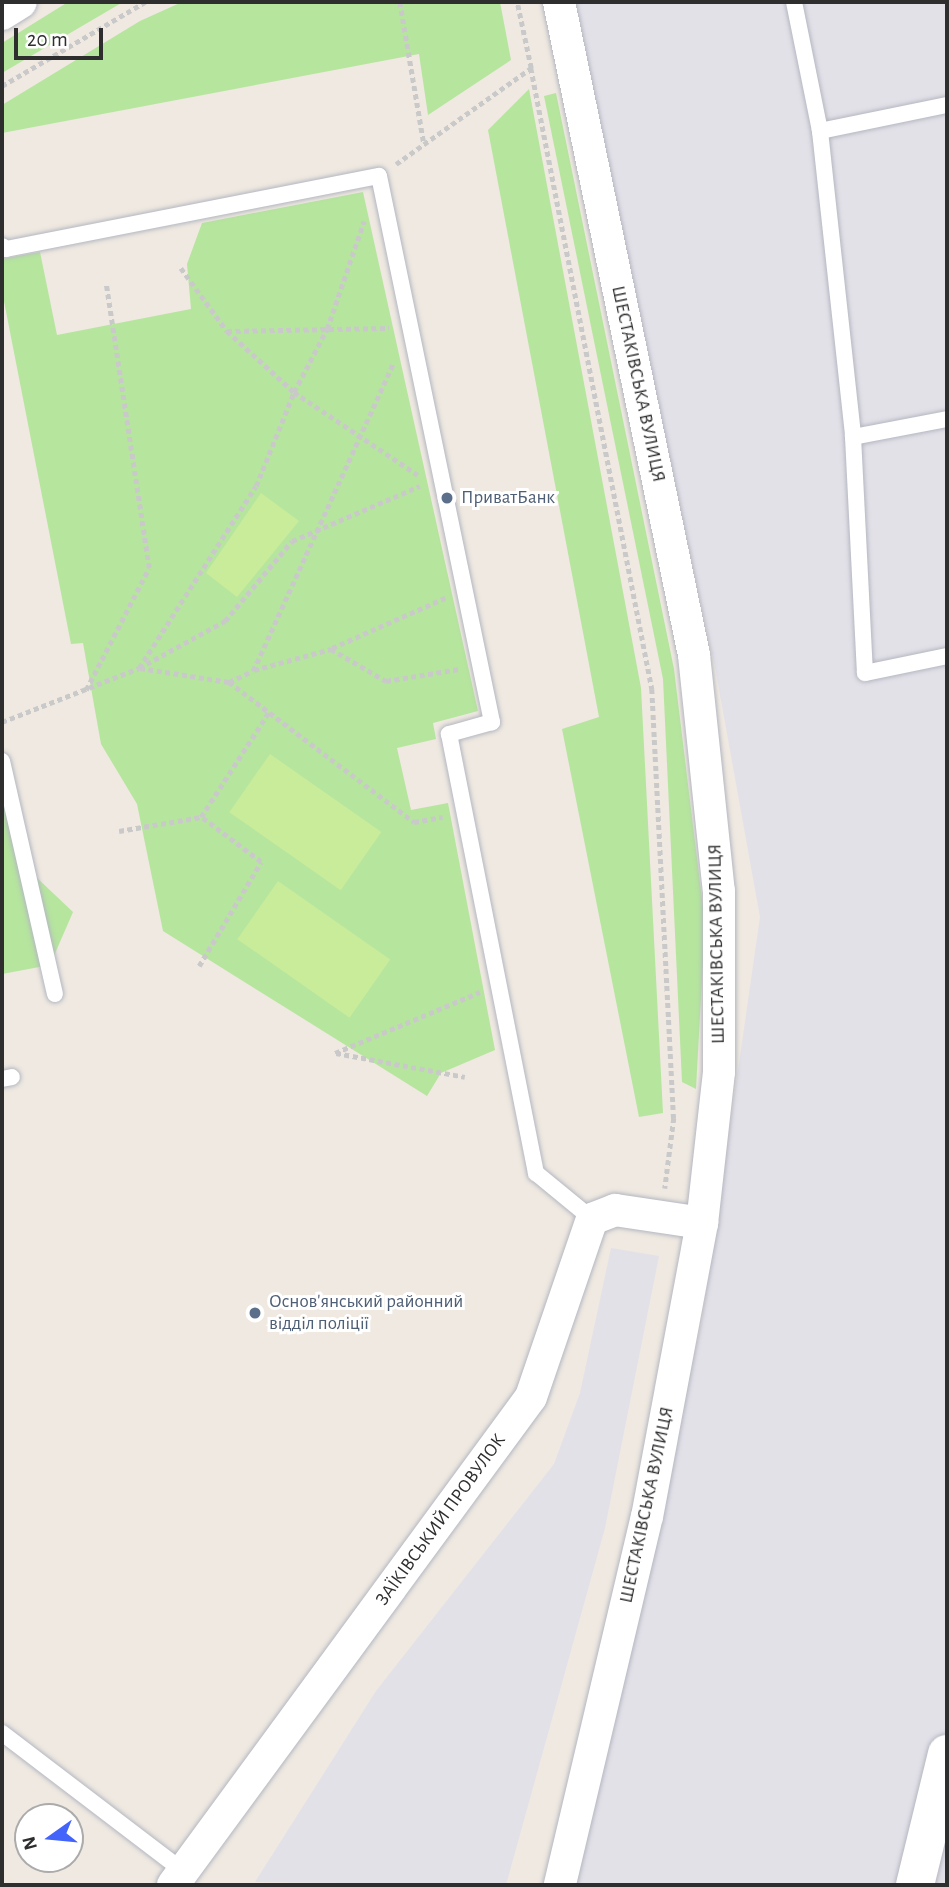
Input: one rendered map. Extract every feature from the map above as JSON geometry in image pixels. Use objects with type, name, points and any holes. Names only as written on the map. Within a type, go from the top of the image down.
[{"type":"street","points":[[2,13],[21,2]]},
{"type":"street","name":"ШЕСТАКІВСЬКА ВУЛИЦЯ","points":[[559,2],[694,655],[719,891],[719,1072],[702,1223],[647,1516],[560,1885]]},
{"type":"street","points":[[592,1219],[615,1210],[702,1223]]},
{"type":"street","name":"ЗАЇКІВСЬКИЙ ПРОВУЛОК","points":[[178,1878],[531,1397],[592,1219]]},
{"type":"street","points":[[915,1885],[947,1754]]},
{"type":"lane","points":[[794,2],[820,131],[853,437],[865,673],[947,656]]},
{"type":"lane","points":[[820,131],[947,105]]},
{"type":"lane","points":[[2,246],[6,249],[379,176],[492,722],[449,734],[536,1173],[592,1219]]},
{"type":"lane","points":[[853,437],[947,419]]},
{"type":"lane","points":[[2,761],[55,994]]},
{"type":"lane","points":[[2,1734],[178,1878]]},
{"type":"path","points":[[2,86],[145,2]]},
{"type":"path","points":[[400,2],[424,144]]},
{"type":"path","points":[[517,2],[652,689],[674,1118],[661,1216]]},
{"type":"path","points":[[139,668],[256,486],[294,392],[327,329],[379,176],[531,68]]},
{"type":"path","points":[[2,722],[139,668],[225,621],[292,541],[429,482],[294,392],[227,331],[181,268]]},
{"type":"path","points":[[85,691],[149,568],[106,283]]},
{"type":"path","points":[[227,331],[410,327],[253,671]]},
{"type":"path","points":[[229,682],[253,671],[331,649],[465,589]]},
{"type":"path","points":[[331,649],[386,681],[481,666]]},
{"type":"path","points":[[139,668],[229,682],[414,822],[466,813]]},
{"type":"path","points":[[201,817],[270,712]]},
{"type":"path","points":[[119,831],[201,817],[261,862],[199,966]]},
{"type":"path","points":[[465,1077],[335,1053],[499,984]]},
{"type":"shaded area","points":[[570,2],[947,2],[947,1885],[574,1885],[702,1321],[760,917],[715,667]]},
{"type":"shaded area","points":[[611,1248],[659,1256],[605,1528],[506,1885],[255,1882],[376,1691],[554,1464],[580,1393]]},
{"type":"green space","points":[[68,2],[123,2],[2,73],[2,43]]},
{"type":"green space","points":[[182,2],[500,2],[511,60],[428,115],[419,54],[2,133],[2,105],[140,21]]},
{"type":"green space","points":[[529,89],[641,688],[663,1113],[639,1117],[562,729],[599,717],[488,130]]},
{"type":"green space","points":[[556,93],[674,669],[705,924],[696,1089],[682,1082],[663,679],[544,96]]},
{"type":"green space","points":[[363,192],[478,711],[433,723],[436,739],[397,748],[411,810],[448,803],[495,1050],[441,1073],[427,1096],[163,931],[137,804],[101,744],[83,643],[71,644],[2,291],[2,259],[40,252],[57,335],[191,309],[187,264],[202,223]]},
{"type":"green space","points":[[261,493],[299,521],[237,597],[206,573]]},
{"type":"green space","points":[[270,754],[381,832],[341,890],[229,812]]},
{"type":"green space","points":[[2,797],[35,876],[73,912],[50,965],[2,974]]},
{"type":"green space","points":[[278,881],[390,960],[349,1018],[237,939]]},
{"type":"place","name":"ПриватБанк","points":[[447,498]]},
{"type":"place","name":"Основ'янський районний відділ поліції","points":[[255,1313]]}]
